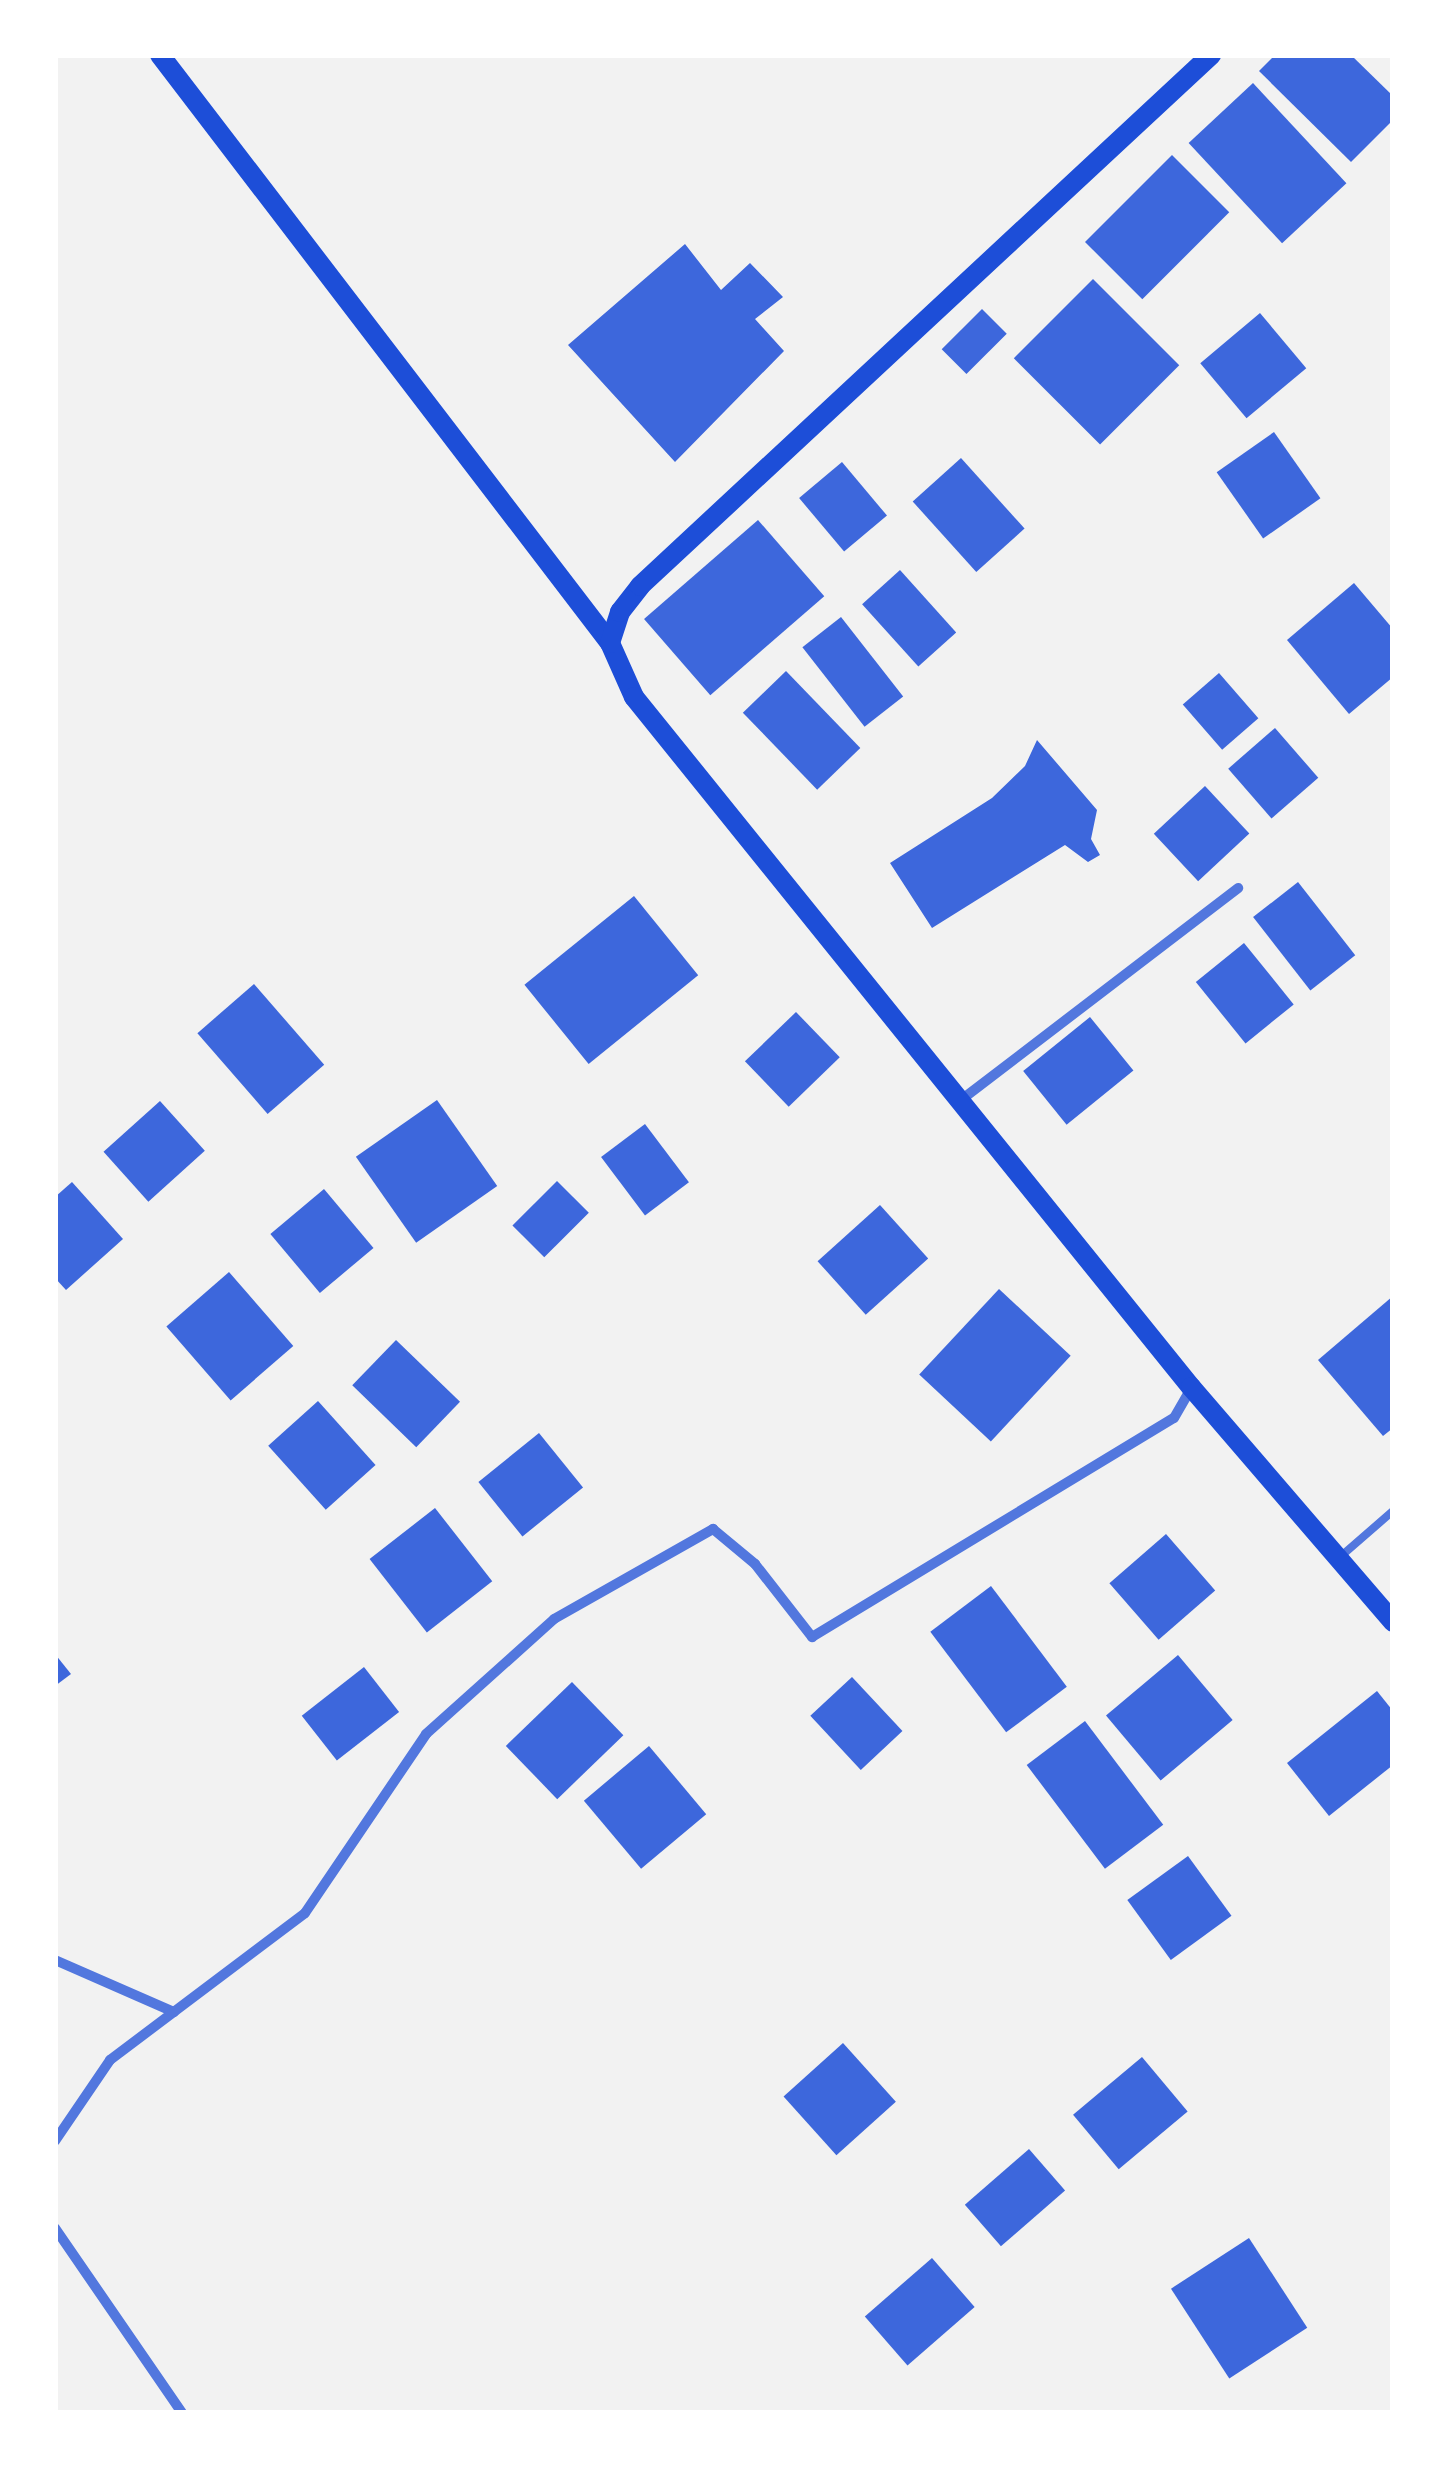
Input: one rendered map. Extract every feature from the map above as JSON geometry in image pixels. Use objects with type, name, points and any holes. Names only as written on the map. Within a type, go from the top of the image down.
[{"type":"main road","points":[[160,55],[610,643],[634,697],[1191,1387],[1393,1622]]},
{"type":"main road","points":[[610,643],[620,612],[640,586],[1212,55]]},
{"type":"street","points":[[960,1100],[1238,888]]},
{"type":"street","points":[[55,2141],[110,2060],[304,1913],[426,1734],[554,1619],[713,1529],[755,1564],[812,1637],[1174,1418],[1191,1387]]},
{"type":"street","points":[[55,1960],[174,2012]]},
{"type":"street","points":[[55,2228],[182,2413]]},
{"type":"lane","points":[[1338,1558],[1393,1511]]},
{"type":"building","points":[[1275,55],[1351,55],[1393,96],[1393,120],[1351,162],[1259,71]]},
{"type":"building","points":[[1253,83],[1346,183],[1282,243],[1189,143]]},
{"type":"building","points":[[1172,155],[1229,212],[1142,299],[1085,242]]},
{"type":"building","points":[[685,244],[721,290],[750,263],[783,297],[755,319],[784,351],[675,462],[568,345]]},
{"type":"building","points":[[1093,279],[1179,365],[1100,444],[1014,358]]},
{"type":"building","points":[[982,309],[1007,334],[966,374],[942,349]]},
{"type":"building","points":[[1260,313],[1306,368],[1247,418],[1200,363]]},
{"type":"building","points":[[1274,432],[1320,498],[1263,539],[1217,472]]},
{"type":"building","points":[[961,458],[1025,529],[976,572],[913,501]]},
{"type":"building","points":[[842,462],[887,516],[844,552],[799,498]]},
{"type":"building","points":[[758,520],[824,596],[710,695],[644,619]]},
{"type":"building","points":[[900,570],[956,632],[918,667],[862,604]]},
{"type":"building","points":[[1354,583],[1393,629],[1393,677],[1349,714],[1287,640]]},
{"type":"building","points":[[841,617],[903,697],[865,727],[802,647]]},
{"type":"building","points":[[786,671],[860,748],[817,790],[743,713]]},
{"type":"building","points":[[1219,673],[1258,718],[1222,750],[1183,704]]},
{"type":"building","points":[[1275,728],[1318,778],[1272,818],[1228,769]]},
{"type":"building","points":[[1037,740],[1097,810],[1091,839],[1100,855],[1088,862],[1065,845],[932,928],[890,863],[992,798],[1025,766]]},
{"type":"building","points":[[1205,786],[1249,834],[1198,881],[1154,834]]},
{"type":"building","points":[[1298,882],[1355,955],[1310,990],[1253,917]]},
{"type":"building","points":[[634,896],[698,975],[589,1064],[524,985]]},
{"type":"building","points":[[1244,943],[1294,1004],[1246,1043],[1196,982]]},
{"type":"building","points":[[254,984],[324,1065],[268,1114],[197,1033]]},
{"type":"building","points":[[796,1012],[840,1057],[789,1107],[745,1061]]},
{"type":"building","points":[[1090,1017],[1133,1071],[1067,1125],[1023,1071]]},
{"type":"building","points":[[437,1100],[497,1186],[416,1243],[356,1157]]},
{"type":"building","points":[[160,1101],[205,1151],[148,1202],[104,1152]]},
{"type":"building","points":[[645,1124],[689,1182],[645,1215],[601,1157]]},
{"type":"building","points":[[557,1181],[589,1213],[544,1257],[512,1226]]},
{"type":"building","points":[[72,1182],[123,1239],[66,1290],[55,1278],[55,1197]]},
{"type":"building","points":[[324,1189],[373,1248],[320,1293],[270,1234]]},
{"type":"building","points":[[880,1205],[928,1259],[866,1315],[818,1261]]},
{"type":"building","points":[[229,1272],[293,1346],[231,1400],[166,1326]]},
{"type":"building","points":[[999,1289],[1071,1356],[991,1441],[919,1375]]},
{"type":"building","points":[[1393,1296],[1393,1428],[1383,1436],[1318,1360]]},
{"type":"building","points":[[396,1340],[460,1402],[416,1447],[352,1385]]},
{"type":"building","points":[[318,1401],[376,1465],[326,1510],[268,1446]]},
{"type":"building","points":[[539,1433],[583,1487],[522,1536],[478,1482]]},
{"type":"building","points":[[435,1508],[492,1581],[427,1632],[370,1559]]},
{"type":"building","points":[[1166,1534],[1215,1591],[1159,1640],[1109,1583]]},
{"type":"building","points":[[991,1586],[1067,1687],[1006,1732],[930,1632]]},
{"type":"building","points":[[55,1654],[71,1674],[55,1686]]},
{"type":"building","points":[[1178,1655],[1233,1720],[1161,1781],[1106,1715]]},
{"type":"building","points":[[364,1667],[399,1712],[337,1761],[302,1716]]},
{"type":"building","points":[[852,1677],[902,1731],[861,1770],[810,1716]]},
{"type":"building","points":[[572,1682],[623,1735],[557,1799],[506,1746]]},
{"type":"building","points":[[1377,1691],[1393,1711],[1393,1765],[1329,1816],[1287,1763]]},
{"type":"building","points":[[1085,1721],[1163,1825],[1105,1869],[1027,1765]]},
{"type":"building","points":[[649,1746],[706,1814],[641,1869],[584,1801]]},
{"type":"building","points":[[1188,1856],[1231,1916],[1171,1960],[1127,1900]]},
{"type":"building","points":[[843,2043],[896,2102],[836,2155],[784,2097]]},
{"type":"building","points":[[1142,2057],[1188,2111],[1119,2169],[1073,2115]]},
{"type":"building","points":[[1029,2149],[1065,2191],[1001,2246],[965,2205]]},
{"type":"building","points":[[1249,2238],[1307,2328],[1229,2378],[1171,2289]]},
{"type":"building","points":[[932,2258],[975,2307],[907,2365],[865,2316]]}]
